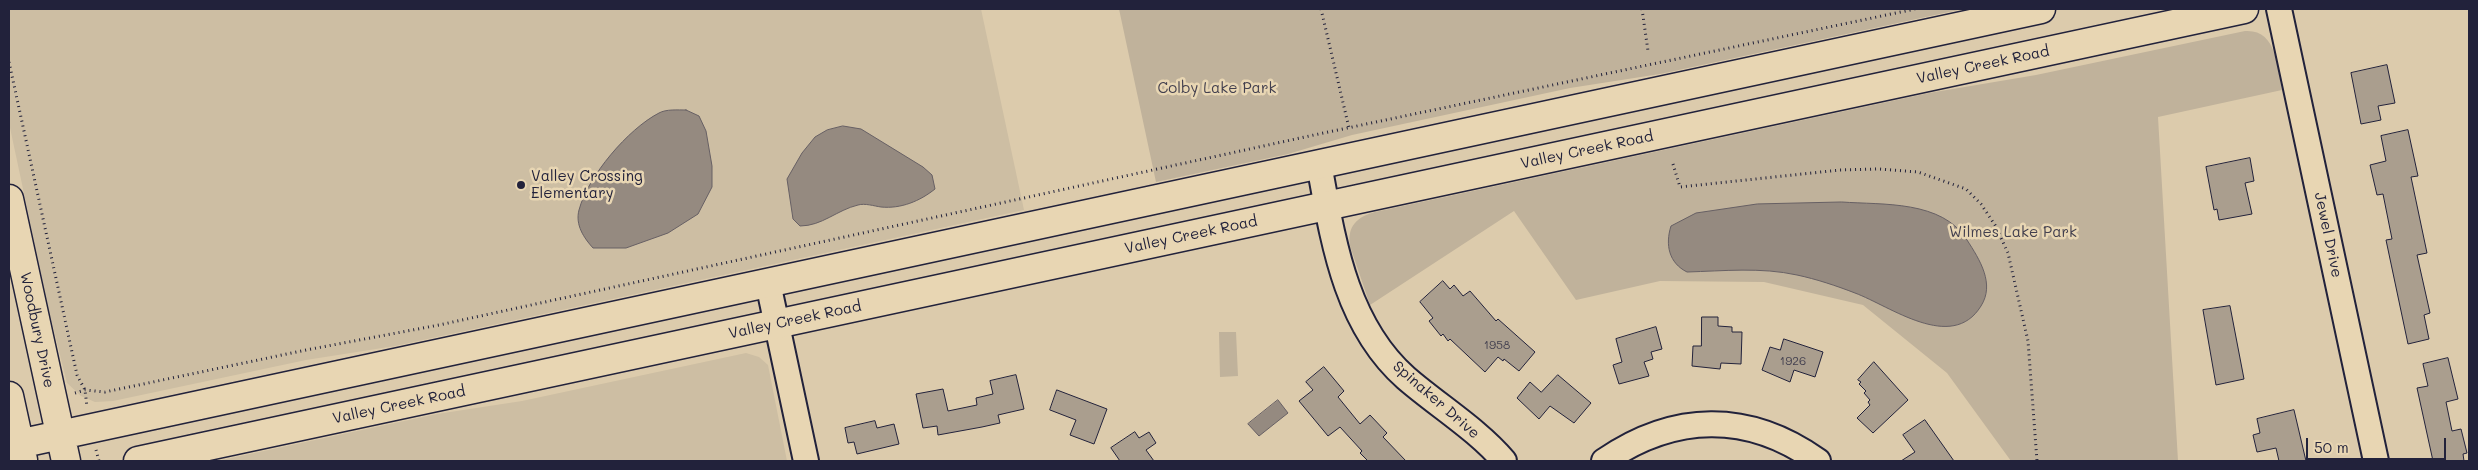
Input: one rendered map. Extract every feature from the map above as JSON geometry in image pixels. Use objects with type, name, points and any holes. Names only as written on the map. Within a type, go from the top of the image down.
[{"type":"main road","points":[[9,396],[17,450],[60,435],[2041,9]]},
{"type":"main road","name":"Valley Creek Road","points":[[138,461],[2244,9]]},
{"type":"main road","name":"Woodbury Drive","points":[[9,199],[66,461]]},
{"type":"street","name":"Jewel Drive","points":[[2279,9],[2376,461]]},
{"type":"street","name":"Spinaker Drive","points":[[1319,164],[1345,280],[1357,313],[1376,344],[1404,376],[1504,461]]},
{"type":"street","points":[[768,283],[806,461]]},
{"type":"street","points":[[1604,461],[1622,449],[1654,434],[1686,425],[1721,423],[1758,430],[1791,443],[1818,461]]},
{"type":"path","points":[[1321,9],[1349,128]]},
{"type":"path","points":[[1642,9],[1648,51]]},
{"type":"path","points":[[9,62],[77,375],[85,390],[96,393],[439,325],[1349,128],[1915,9]]},
{"type":"path","points":[[1673,164],[1680,187],[1840,170],[1879,169],[1918,172],[1966,189],[1981,204],[1995,225],[2008,253],[2028,341],[2032,370],[2037,461]]},
{"type":"shaded area","name":"Valley Crossing Elementary","points":[[9,9],[981,9],[1024,210],[395,346],[306,360],[113,401],[95,402],[81,396],[67,383],[49,311],[9,123]]},
{"type":"shaded area","points":[[686,110],[699,116],[706,131],[712,166],[712,187],[698,214],[668,233],[626,248],[593,248],[581,231],[578,216],[584,197],[600,169],[622,142],[647,120],[665,111]]},
{"type":"shaded area","points":[[843,126],[861,129],[923,167],[932,175],[935,189],[917,200],[896,207],[858,205],[843,210],[822,221],[800,226],[793,219],[787,179],[802,153],[815,137],[827,130]]},
{"type":"shaded area","points":[[1842,202],[1910,207],[1927,211],[1943,218],[1956,227],[1972,248],[1984,272],[1987,289],[1981,306],[1969,319],[1954,326],[1938,326],[1920,322],[1855,293],[1797,275],[1756,270],[1687,272],[1676,264],[1670,253],[1668,240],[1671,226],[1696,213],[1757,204]]},
{"type":"shaded area","points":[[746,353],[759,357],[768,365],[787,461],[217,461],[437,414],[522,401]]},
{"type":"shaded area","points":[[1278,400],[1288,413],[1259,436],[1248,424]]},
{"type":"green space","name":"Colby Lake Park","points":[[1119,9],[1963,9],[1660,74],[1570,88],[1352,135],[1288,154],[1156,182]]},
{"type":"green space","name":"Wilmes Lake Park","points":[[2245,31],[2256,32],[2264,36],[2269,43],[2277,61],[2282,90],[2158,117],[2178,461],[2011,461],[1947,373],[1863,305],[1764,282],[1660,281],[1576,300],[1514,211],[1370,305],[1350,246],[1350,233],[1355,223],[1375,212],[1929,93],[2036,75]]},
{"type":"green space","points":[[1219,332],[1236,332],[1238,376],[1220,377]]},
{"type":"building","points":[[2387,65],[2395,103],[2378,106],[2381,120],[2361,124],[2351,73]]},
{"type":"building","points":[[2408,130],[2418,176],[2411,177],[2427,253],[2417,255],[2430,313],[2424,315],[2429,339],[2408,344],[2386,240],[2392,239],[2383,194],[2377,195],[2370,165],[2386,161],[2381,136]]},
{"type":"building","points":[[2250,158],[2254,181],[2245,183],[2252,214],[2219,220],[2217,209],[2214,210],[2206,167]]},
{"type":"building","points":[[1443,281],[1450,289],[1454,285],[1463,296],[1470,291],[1496,321],[1498,319],[1535,352],[1519,371],[1504,359],[1503,361],[1498,357],[1485,372],[1450,339],[1448,341],[1443,334],[1441,336],[1429,321],[1433,318],[1420,302]]},
{"type":"building","points":[[2230,306],[2244,379],[2216,385],[2203,310]]},
{"type":"building","points":[[1702,317],[1718,317],[1718,326],[1732,327],[1732,332],[1742,332],[1741,364],[1721,363],[1720,369],[1692,366],[1693,346],[1701,346]]},
{"type":"building","points":[[1656,327],[1662,349],[1651,352],[1653,359],[1644,362],[1649,376],[1619,384],[1613,365],[1622,362],[1616,339]]},
{"type":"building","points":[[1784,339],[1823,352],[1815,377],[1794,370],[1790,382],[1762,370],[1770,347],[1780,350]]},
{"type":"building","points":[[2448,358],[2458,399],[2446,402],[2452,431],[2461,429],[2467,453],[2463,454],[2464,461],[2433,461],[2417,388],[2428,386],[2423,364]]},
{"type":"building","points":[[1874,362],[1908,400],[1873,433],[1857,418],[1870,405],[1868,402],[1870,400],[1864,393],[1866,391],[1859,384],[1861,382],[1858,380]]},
{"type":"building","points":[[1324,367],[1344,391],[1338,397],[1360,424],[1370,415],[1387,433],[1383,437],[1406,461],[1368,461],[1360,453],[1362,451],[1340,427],[1328,436],[1299,401],[1313,390],[1306,382]]},
{"type":"building","points":[[1016,375],[1024,409],[998,415],[1000,423],[938,435],[937,426],[923,428],[916,394],[943,389],[948,411],[977,405],[976,398],[993,394],[990,381]]},
{"type":"building","points":[[1558,375],[1591,403],[1574,423],[1550,406],[1539,419],[1517,398],[1530,382],[1541,392]]},
{"type":"building","points":[[1057,390],[1107,409],[1094,444],[1070,435],[1076,420],[1050,410]]},
{"type":"building","points":[[2294,410],[2306,461],[2279,461],[2276,448],[2257,452],[2253,435],[2260,433],[2257,419]]},
{"type":"building","points":[[1925,420],[1954,461],[1901,461],[1915,452],[1903,435]]},
{"type":"building","points":[[875,421],[877,428],[894,424],[899,444],[857,454],[854,442],[848,443],[845,428]]},
{"type":"building","points":[[1135,432],[1139,438],[1149,432],[1156,443],[1146,450],[1154,461],[1120,461],[1111,448]]},
{"type":"place","name":"Valley Crossing Elementary","points":[[521,185]]}]
